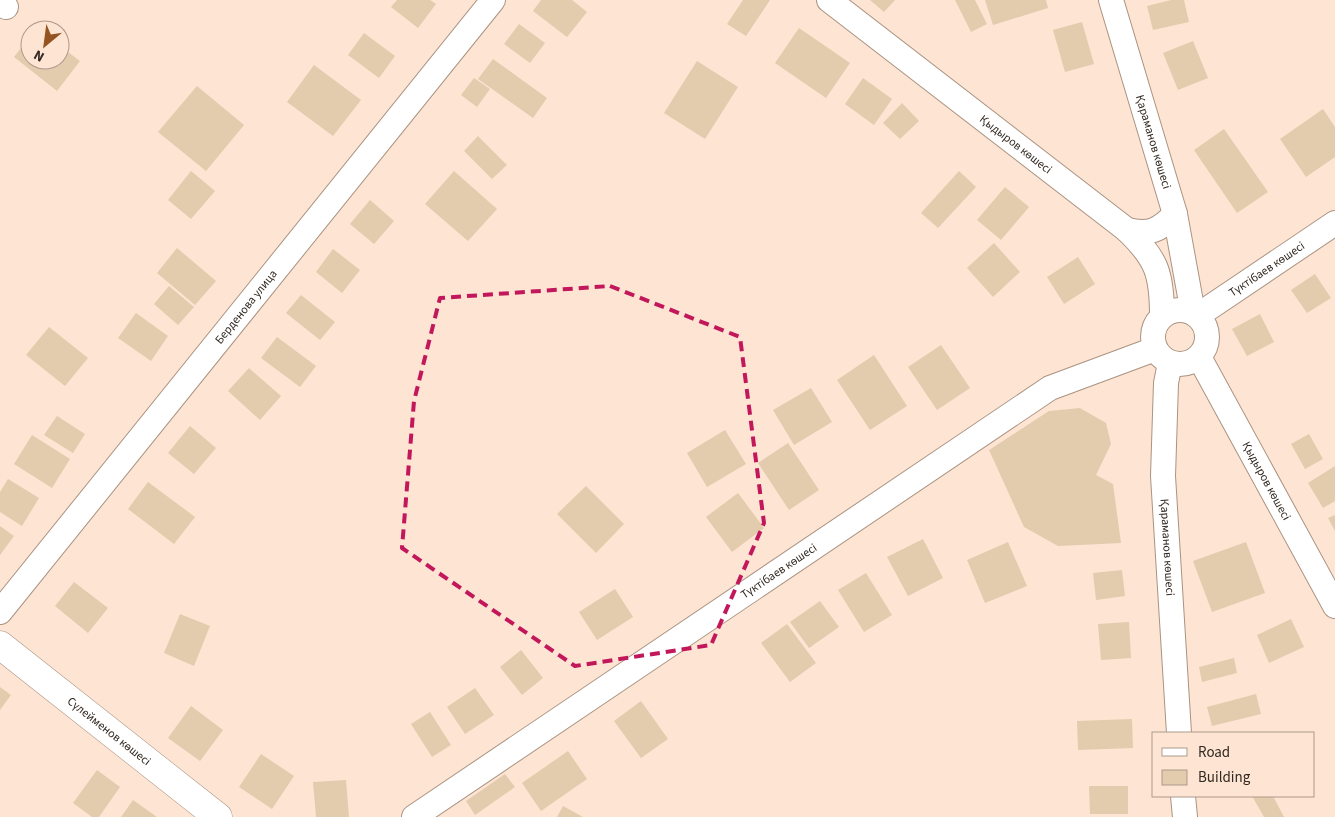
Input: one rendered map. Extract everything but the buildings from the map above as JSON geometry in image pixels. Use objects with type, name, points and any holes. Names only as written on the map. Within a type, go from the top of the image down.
[{"type":"main road","name":"Сүлейменов көшесі","points":[[0,645],[218,817]]},
{"type":"street","name":"Берденова улица","points":[[0,612],[493,0]]},
{"type":"street","name":"Қыдыров көшесі","points":[[829,0],[1127,230],[1145,248],[1156,266],[1162,291],[1162,316]]},
{"type":"street","name":"Қараманов көшесі","points":[[1111,0],[1174,214],[1195,314]]},
{"type":"street","points":[[1127,230],[1142,233],[1156,230],[1174,214]]},
{"type":"street","name":"Түктібаев көшесі","points":[[1195,314],[1335,223]]},
{"type":"street","points":[[1182,309],[1195,314],[1203,323],[1207,340],[1199,357],[1190,362],[1180,364],[1162,356],[1152,340],[1156,322],[1162,316],[1172,311],[1182,309]]},
{"type":"street","name":"Қараманов көшесі","points":[[1162,356],[1166,383],[1163,476],[1179,732]]},
{"type":"street","name":"Түктібаев көшесі","points":[[414,817],[1050,388],[1162,356]]},
{"type":"street","name":"Қыдыров көшесі","points":[[1199,357],[1335,606]]},
{"type":"street","points":[[1183,797],[1184,817]]},
{"type":"highlighted area","points":[[610,286],[740,337],[764,523],[711,645],[575,666],[402,548],[414,401],[440,298]]}]
